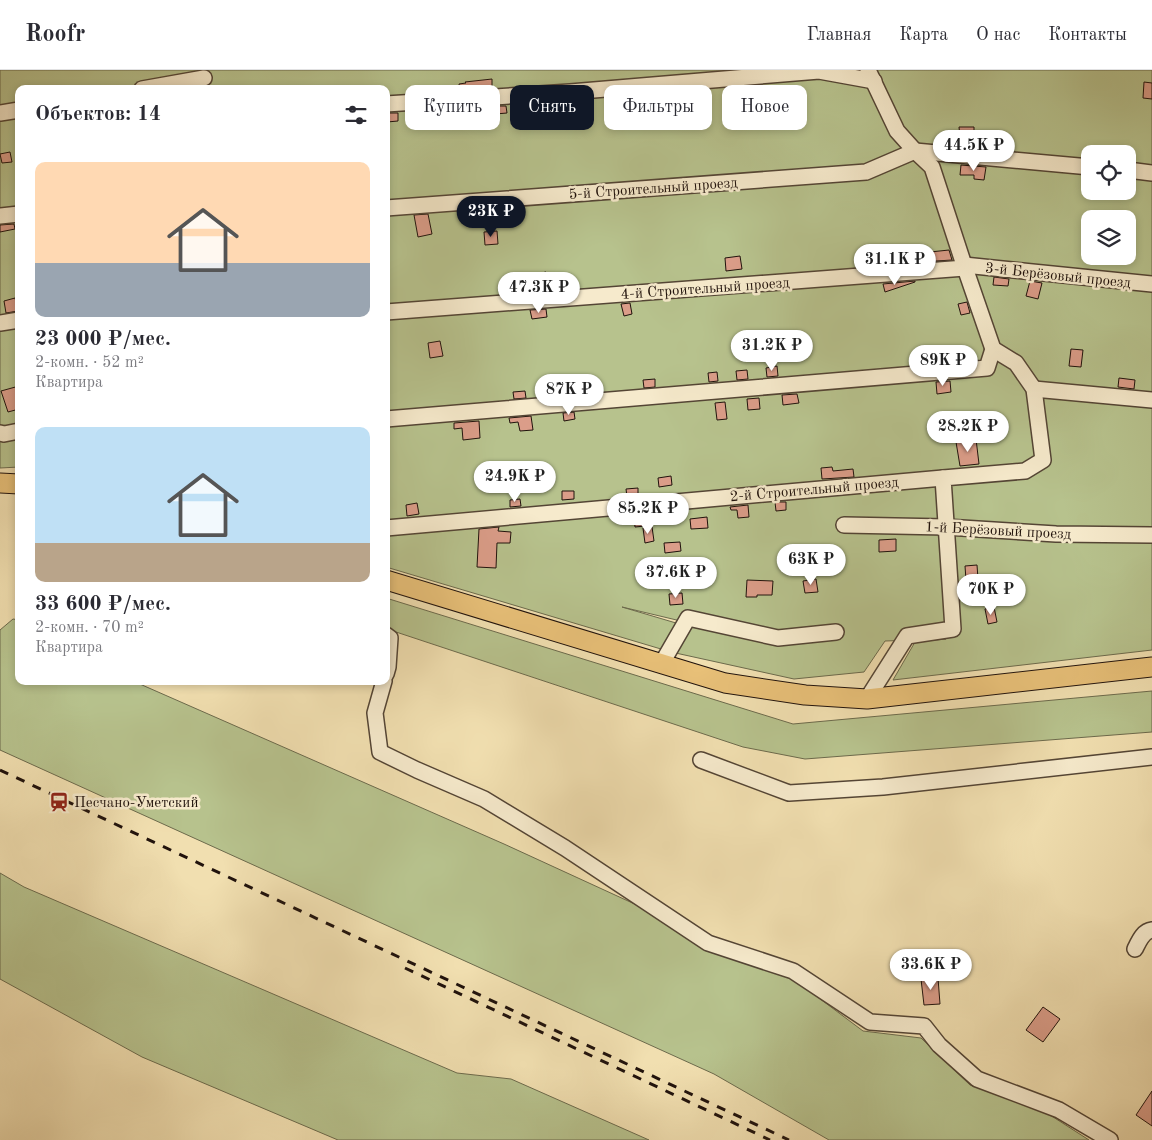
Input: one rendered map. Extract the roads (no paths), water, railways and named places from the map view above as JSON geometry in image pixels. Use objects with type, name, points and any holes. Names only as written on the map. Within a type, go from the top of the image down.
[{"type":"main road","points":[[0,483],[15,484]]},
{"type":"main road","points":[[390,581],[724,683],[805,695],[867,699],[1152,667]]},
{"type":"street","points":[[390,104],[570,92],[819,70],[871,76],[897,131],[932,167],[993,349],[987,368],[390,420]]},
{"type":"street","points":[[167,85],[204,79]]},
{"type":"street","points":[[0,113],[15,111]]},
{"type":"street","points":[[915,151],[1081,166]]},
{"type":"street","name":"5-й Строительный проезд","points":[[390,208],[866,172],[915,151]]},
{"type":"street","points":[[1136,171],[1152,173]]},
{"type":"street","points":[[0,216],[15,214]]},
{"type":"street","name":"3-й Берёзовый проезд","points":[[964,267],[1152,284]]},
{"type":"street","name":"4-й Строительный проезд","points":[[390,312],[964,267]]},
{"type":"street","points":[[0,323],[15,321]]},
{"type":"street","points":[[993,349],[1016,363],[1034,389],[1152,400]]},
{"type":"street","name":"2-й Строительный проезд","points":[[390,528],[1025,471],[1043,460],[1034,389]]},
{"type":"street","points":[[0,433],[15,432]]},
{"type":"street","points":[[867,699],[906,636],[954,629],[943,478]]},
{"type":"street","name":"1-й Берёзовый проезд","points":[[844,525],[946,527],[1056,534],[1152,535]]},
{"type":"street","points":[[662,664],[688,618],[778,638],[836,632]]},
{"type":"street","points":[[383,685],[375,713],[380,752],[484,799],[565,848],[708,943],[793,971],[870,1022],[924,1026],[939,1045],[977,1079],[1059,1110],[1110,1140]]},
{"type":"street","points":[[701,760],[789,793],[883,787],[1152,757]]},
{"type":"street","points":[[1135,949],[1148,930],[1152,930]]},
{"type":"railway","points":[[0,770],[789,1140]]},
{"type":"railway","points":[[405,968],[770,1140]]},
{"type":"place","name":"Песчано-Уметский","points":[[59,802]]}]
